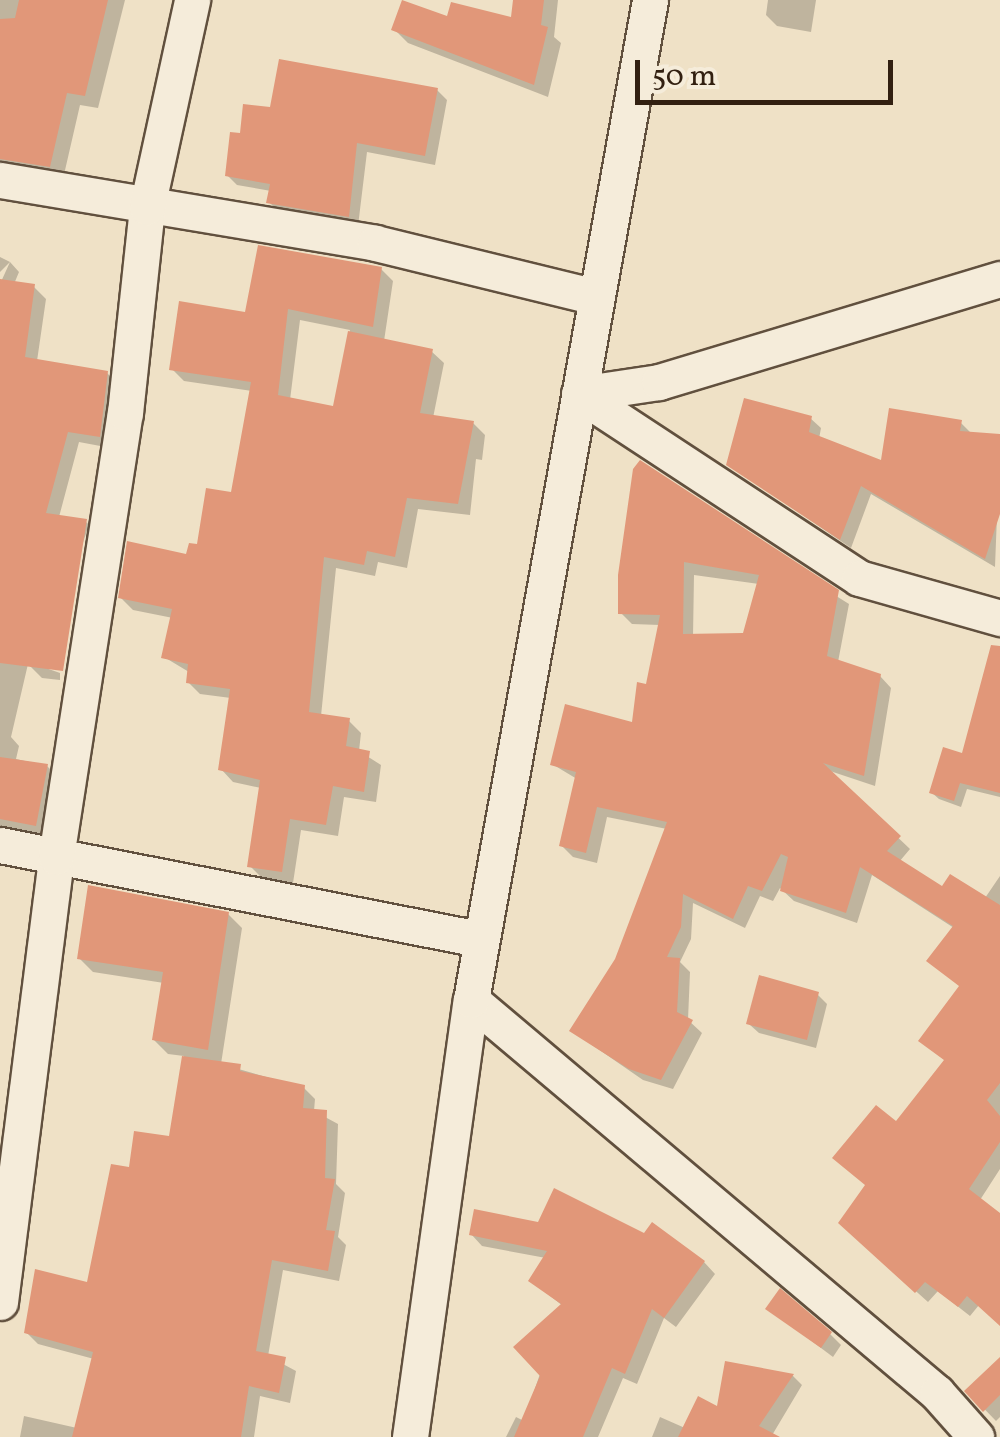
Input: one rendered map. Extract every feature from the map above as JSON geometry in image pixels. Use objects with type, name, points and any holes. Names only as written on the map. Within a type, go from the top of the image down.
[{"type":"street","points":[[0,1302],[56,857],[125,413],[147,207],[192,0]]},
{"type":"street","points":[[410,1437],[470,1000],[650,0]]},
{"type":"street","points":[[0,180],[376,244],[597,297]]},
{"type":"street","points":[[579,394],[658,382],[1000,279]]},
{"type":"street","points":[[579,394],[859,578],[1000,618]]},
{"type":"street","points":[[0,845],[482,940]]},
{"type":"street","points":[[470,1000],[937,1393],[976,1437]]},
{"type":"building","points":[[19,0],[108,0],[85,96],[67,93],[50,167],[0,159],[0,19],[15,18]]},
{"type":"building","points":[[402,0],[447,16],[451,2],[511,17],[513,0],[544,0],[541,25],[548,27],[534,85],[391,30]]},
{"type":"building","points":[[279,59],[438,88],[425,156],[357,143],[349,217],[266,203],[270,184],[225,176],[230,132],[240,133],[243,104],[270,107]]},
{"type":"building","points":[[258,245],[382,267],[373,327],[288,309],[278,395],[333,406],[348,331],[433,349],[420,413],[474,421],[458,504],[407,498],[395,557],[367,551],[364,565],[324,557],[309,712],[350,718],[346,746],[370,751],[364,792],[333,786],[326,825],[290,819],[282,872],[247,867],[260,780],[218,770],[230,689],[186,683],[188,664],[161,658],[172,609],[118,598],[127,541],[186,554],[189,543],[197,544],[206,488],[231,492],[251,382],[169,370],[179,301],[245,312]]},
{"type":"building","points":[[0,279],[35,284],[25,357],[108,371],[100,437],[68,432],[46,513],[87,519],[63,671],[0,663]]},
{"type":"building","points":[[744,398],[812,416],[809,432],[881,460],[889,408],[962,420],[960,431],[1000,434],[1000,514],[985,559],[861,486],[840,540],[726,465]]},
{"type":"building","points":[[640,460],[839,590],[827,656],[881,674],[864,776],[823,763],[901,836],[887,851],[942,886],[950,874],[1000,905],[1000,1083],[987,1100],[1000,1116],[1000,1142],[969,1189],[1000,1213],[1000,1326],[967,1296],[958,1307],[925,1282],[915,1293],[838,1223],[865,1185],[832,1158],[876,1105],[896,1121],[944,1060],[918,1041],[959,986],[926,961],[953,926],[860,867],[846,913],[780,891],[788,857],[781,854],[762,891],[748,886],[733,919],[683,894],[681,927],[667,957],[680,958],[677,1012],[693,1020],[661,1080],[629,1069],[569,1031],[615,959],[667,822],[597,807],[586,853],[559,846],[576,772],[550,765],[565,704],[632,722],[637,682],[646,684],[660,615],[618,614],[618,575],[633,469]],"holes":[[[684,562],[759,575],[743,633],[683,634]]]},
{"type":"building","points":[[991,645],[1000,646],[1000,793],[960,783],[954,801],[929,793],[943,747],[962,753]]},
{"type":"building","points":[[0,757],[48,764],[36,826],[0,819]]},
{"type":"building","points":[[88,885],[229,912],[208,1050],[152,1040],[163,972],[77,959]]},
{"type":"building","points":[[759,975],[819,992],[807,1040],[746,1024]]},
{"type":"building","points":[[182,1056],[241,1064],[240,1071],[305,1085],[303,1108],[327,1110],[325,1178],[335,1179],[326,1230],[335,1231],[328,1271],[272,1260],[256,1351],[286,1357],[279,1393],[249,1386],[241,1437],[72,1437],[93,1352],[24,1333],[35,1269],[87,1282],[111,1164],[129,1167],[134,1131],[169,1136]]},
{"type":"building","points":[[554,1188],[644,1233],[652,1222],[705,1261],[664,1318],[652,1309],[625,1374],[612,1368],[583,1437],[514,1437],[540,1376],[513,1347],[561,1304],[528,1281],[547,1251],[469,1235],[474,1209],[538,1222]]},
{"type":"building","points":[[780,1288],[832,1332],[821,1348],[765,1309]]},
{"type":"building","points":[[1000,1357],[1000,1395],[983,1412],[964,1391]]},
{"type":"building","points":[[725,1361],[794,1374],[759,1426],[780,1437],[678,1437],[698,1396],[717,1406]]}]
